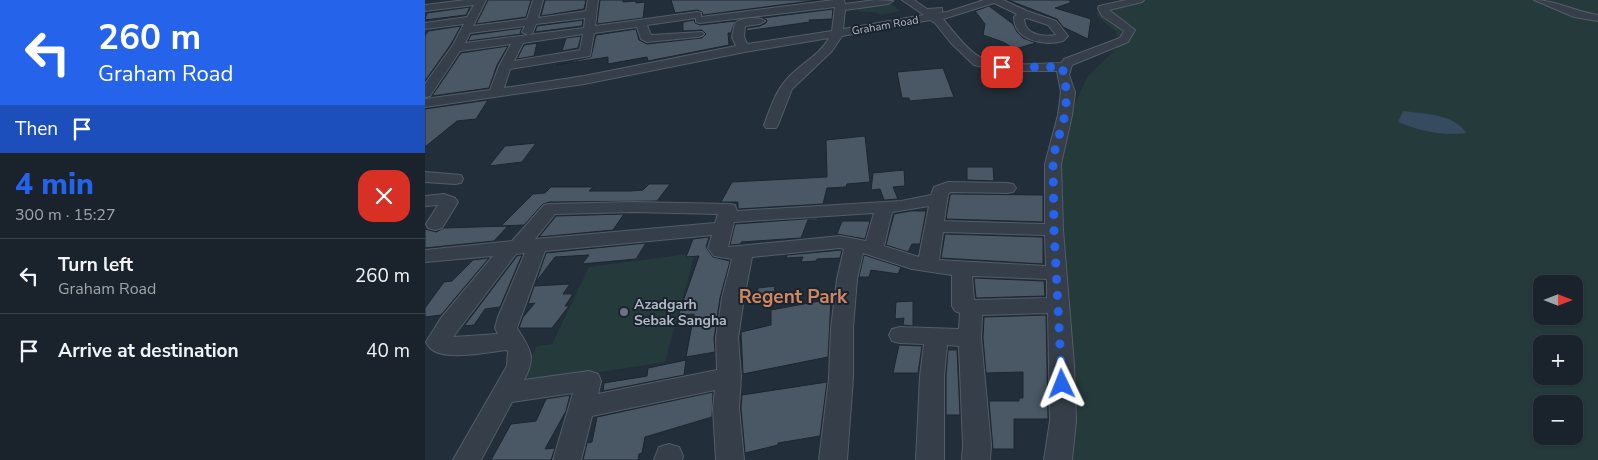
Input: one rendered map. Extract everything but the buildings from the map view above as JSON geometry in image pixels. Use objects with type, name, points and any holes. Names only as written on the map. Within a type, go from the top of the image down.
[{"type":"street","points":[[495,93],[505,66],[523,39],[531,22],[538,0]]},
{"type":"street","points":[[505,66],[586,53],[593,0]]},
{"type":"street","points":[[759,0],[763,16],[763,45]]},
{"type":"street","points":[[908,0],[925,12],[961,12],[994,0],[1028,15]]},
{"type":"street","points":[[931,0],[939,12]]},
{"type":"street","name":"Graham Road","points":[[840,3],[839,30],[883,26],[911,16],[939,12],[939,21],[955,41],[978,62],[986,65],[1063,67],[1068,62],[1124,40],[1130,30],[1127,26],[1106,14],[1103,8],[1139,0]]},
{"type":"street","points":[[1539,0],[1578,15],[1598,18]]},
{"type":"street","points":[[742,47],[738,37],[740,23],[763,16],[840,3],[887,1],[911,16]]},
{"type":"street","points":[[426,3],[432,19]]},
{"type":"street","points":[[456,48],[589,30],[642,26],[721,12],[719,6]]},
{"type":"street","points":[[432,19],[474,15],[531,22],[591,14]]},
{"type":"street","points":[[432,19],[474,15]]},
{"type":"street","points":[[427,89],[456,48],[474,15]]},
{"type":"street","points":[[697,15],[763,16]]},
{"type":"street","points":[[697,15],[701,28],[697,39],[707,54]]},
{"type":"street","points":[[642,26],[647,39],[698,34]]},
{"type":"street","points":[[425,115],[432,102],[584,80],[707,54],[839,30]]},
{"type":"street","points":[[771,125],[780,96],[786,86],[832,44],[839,30]]},
{"type":"street","points":[[1058,460],[1063,421],[1062,365],[1054,230],[1055,150],[1065,115],[1067,92],[1063,67]]},
{"type":"street","points":[[425,177],[455,179]]},
{"type":"street","points":[[928,266],[940,191],[948,187],[1007,188]]},
{"type":"street","points":[[425,256],[449,255],[725,222],[884,207],[938,199]]},
{"type":"street","points":[[425,200],[448,200],[449,202],[435,224]]},
{"type":"street","points":[[514,342],[451,346],[442,345],[438,342],[449,324],[522,246],[550,209],[634,207],[729,209],[718,248],[721,252],[824,242],[864,246],[912,263],[928,266],[1057,273]]},
{"type":"street","points":[[833,460],[841,378],[842,328],[847,279],[884,207]]},
{"type":"street","points":[[933,226],[1054,230]]},
{"type":"street","points":[[467,460],[519,368],[520,352],[506,328],[510,314],[531,266],[522,246]]},
{"type":"street","points":[[730,460],[726,408],[729,377],[727,338],[733,298],[745,250]]},
{"type":"street","points":[[962,268],[963,306],[971,308],[1058,305]]},
{"type":"street","points":[[971,308],[976,460]]},
{"type":"street","points":[[900,335],[971,338]]},
{"type":"street","points":[[930,460],[932,376],[937,336]]},
{"type":"street","points":[[582,408],[729,377]]},
{"type":"street","points":[[504,393],[589,381],[567,460]]},
{"type":"green space","points":[[1142,0],[1598,0],[1598,460],[1052,460],[1053,148],[1088,76],[1118,47],[1116,32],[1097,16],[1097,11]]},
{"type":"green space","points":[[888,2],[900,11],[881,15],[875,12],[859,12],[856,7]]},
{"type":"green space","points":[[695,253],[665,362],[517,385],[537,346],[552,344],[589,267]]},
{"type":"water","points":[[1403,111],[1447,118],[1461,127],[1466,133],[1440,133],[1398,122]]},
{"type":"place","name":"Azadgarh Sebak Sangha","points":[[624,312]]},
{"type":"district","name":"Regent Park","points":[[793,296]]},
{"type":"route","points":[[1002,67],[1063,67],[1067,92],[1065,115],[1059,133],[1053,164],[1054,230],[1062,384]]}]
